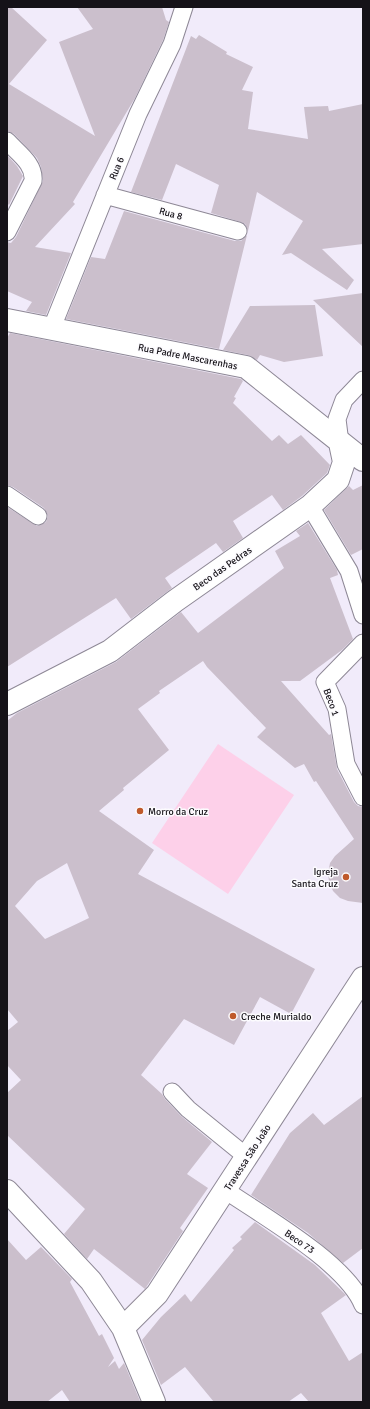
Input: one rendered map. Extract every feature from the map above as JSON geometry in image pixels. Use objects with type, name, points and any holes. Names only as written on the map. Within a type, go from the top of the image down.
[{"type":"street","name":"Rua Padre Mascarenhas","points":[[7,320],[51,330],[246,367],[363,460]]},
{"type":"street","name":"Beco das Pedras","points":[[7,704],[110,651],[175,602],[310,506],[338,480],[344,462],[340,443]]},
{"type":"street","name":"Travessa São João","points":[[123,1328],[157,1294],[363,978]]},
{"type":"street","points":[[7,1191],[91,1281],[123,1328],[154,1402]]},
{"type":"lane","name":"Rua 6","points":[[51,330],[138,114],[172,44],[184,7]]},
{"type":"lane","points":[[7,141],[28,162],[34,173],[33,181],[7,232]]},
{"type":"lane","name":"Rua 8","points":[[105,195],[238,232]]},
{"type":"lane","name":"Beco das Pedras","points":[[340,443],[337,419],[344,400],[363,380]]},
{"type":"lane","points":[[7,495],[38,516]]},
{"type":"lane","points":[[310,506],[350,571],[363,615]]},
{"type":"lane","name":"Beco 1","points":[[363,642],[325,682],[337,710],[346,764],[363,797]]},
{"type":"lane","points":[[172,1092],[188,1109],[247,1156]]},
{"type":"lane","name":"Beco 73","points":[[225,1190],[320,1255],[353,1286],[363,1305]]},
{"type":"shaded area","points":[[218,744],[294,795],[228,894],[152,843]]},
{"type":"building","points":[[7,7],[11,7],[47,40],[9,84],[95,136],[59,42],[93,29],[77,7],[162,7],[166,20],[169,22],[163,40],[135,98],[73,202],[75,204],[35,247],[71,253],[46,315],[26,311],[32,302],[7,291],[7,242],[11,243],[16,237],[43,181],[41,167],[37,158],[14,134],[7,131]]},
{"type":"building","points":[[199,35],[227,52],[226,54],[253,67],[242,90],[253,92],[248,129],[308,139],[304,107],[328,106],[329,111],[363,104],[363,244],[322,249],[354,280],[347,290],[291,253],[282,255],[303,221],[257,192],[248,231],[245,224],[241,222],[211,213],[219,185],[176,164],[162,200],[131,192],[191,36],[196,39]]},
{"type":"building","points":[[7,155],[17,166],[23,176],[9,205],[7,203]]},
{"type":"building","points":[[124,211],[235,241],[241,241],[247,235],[219,349],[66,319],[91,257],[105,259]]},
{"type":"building","points":[[363,293],[363,347],[313,300]]},
{"type":"building","points":[[315,305],[323,356],[284,362],[260,355],[257,360],[248,355],[223,350],[250,306]]},
{"type":"building","points":[[10,333],[241,379],[243,381],[234,397],[236,398],[233,403],[272,441],[279,435],[288,444],[301,435],[330,465],[327,473],[302,496],[283,510],[272,495],[233,521],[243,538],[223,552],[216,543],[165,578],[172,588],[131,619],[116,598],[7,667],[7,507],[37,526],[46,522],[48,516],[44,508],[13,487],[7,485],[7,338]]},
{"type":"building","points":[[363,485],[363,549],[351,555],[324,510],[349,486],[353,490]]},
{"type":"building","points":[[308,523],[337,570],[338,575],[330,578],[353,639],[342,650],[300,681],[281,681],[329,735],[331,734],[337,769],[354,802],[358,806],[363,807],[363,903],[348,901],[340,898],[333,891],[329,882],[328,873],[330,863],[335,856],[354,839],[316,781],[314,782],[304,764],[295,768],[257,737],[266,728],[203,661],[159,691],[160,693],[138,709],[169,750],[123,788],[124,790],[99,811],[154,850],[138,874],[315,969],[291,1014],[260,997],[234,1045],[184,1019],[141,1075],[162,1094],[181,1116],[212,1142],[187,1174],[208,1188],[180,1228],[183,1231],[145,1289],[94,1249],[87,1259],[64,1234],[85,1209],[7,1135],[7,1093],[21,1080],[7,1065],[7,1031],[18,1022],[7,1009],[7,721],[17,713],[116,662],[181,612],[198,633],[284,568],[275,551],[300,536],[296,531]],"holes":[[[67,863],[89,918],[45,939],[15,906],[37,881]]]},
{"type":"building","points":[[363,1096],[363,1248],[343,1263],[308,1233],[251,1195],[290,1133],[313,1113],[324,1125]]},
{"type":"building","points":[[255,1222],[315,1265],[346,1295],[321,1313],[349,1361],[363,1352],[363,1402],[309,1402],[301,1393],[288,1402],[214,1402],[185,1367],[161,1385],[142,1340],[161,1317],[185,1294],[191,1302],[234,1250],[232,1248],[242,1239],[240,1237]]},
{"type":"building","points":[[7,1239],[26,1260],[41,1247],[72,1279],[70,1282],[99,1336],[102,1334],[114,1358],[108,1367],[115,1361],[119,1369],[124,1363],[140,1401],[70,1402],[62,1390],[47,1402],[7,1402]]},
{"type":"place","name":"Morro da Cruz","points":[[140,811]]},
{"type":"place","name":"Igreja Santa Cruz","points":[[346,877]]},
{"type":"place","name":"Creche Murialdo","points":[[233,1016]]}]
